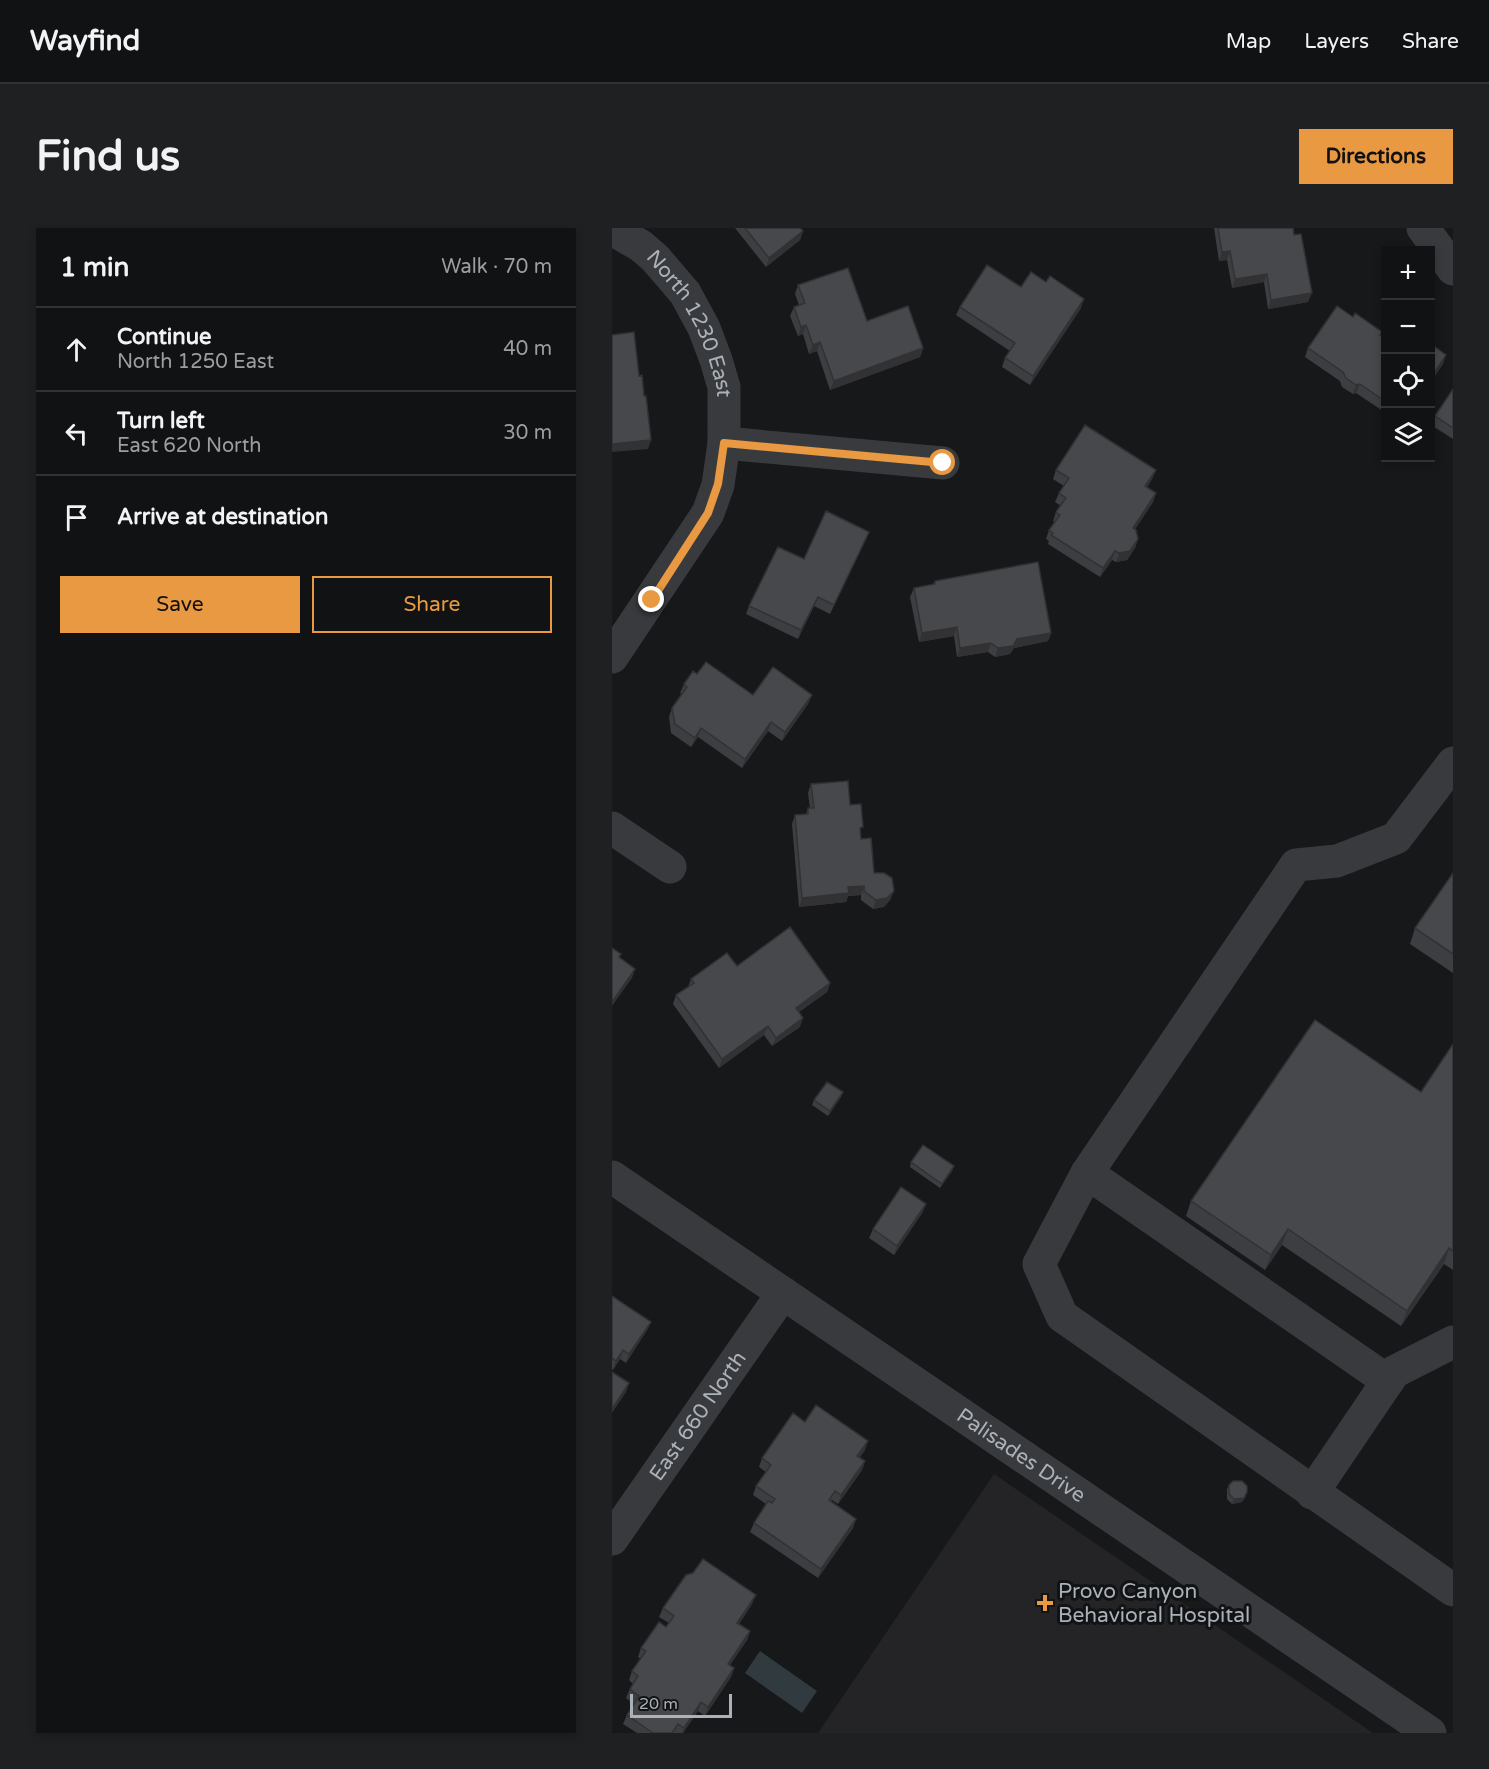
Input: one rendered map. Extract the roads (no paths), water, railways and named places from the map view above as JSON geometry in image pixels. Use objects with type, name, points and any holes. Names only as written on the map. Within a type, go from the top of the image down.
[{"type":"street","points":[[1423,228],[1453,269]]},
{"type":"street","name":"North 1230 East","points":[[612,229],[641,246],[660,263],[685,293],[704,328],[724,387],[724,443],[718,484],[708,513],[612,657]]},
{"type":"street","points":[[724,443],[943,463]]},
{"type":"street","points":[[1453,763],[1396,838],[1336,861],[1296,865],[1087,1173],[1039,1264],[1062,1316],[1453,1590]]},
{"type":"street","points":[[612,828],[670,867]]},
{"type":"street","points":[[1087,1173],[1388,1381]]},
{"type":"street","name":"Palisades Drive","points":[[612,1177],[1430,1733]]},
{"type":"street","name":"East 660 North","points":[[612,1539],[783,1293]]},
{"type":"street","points":[[1312,1493],[1394,1372],[1453,1342]]},
{"type":"place","name":"Provo Canyon Behavioral Hospital","points":[[1045,1603]]}]
